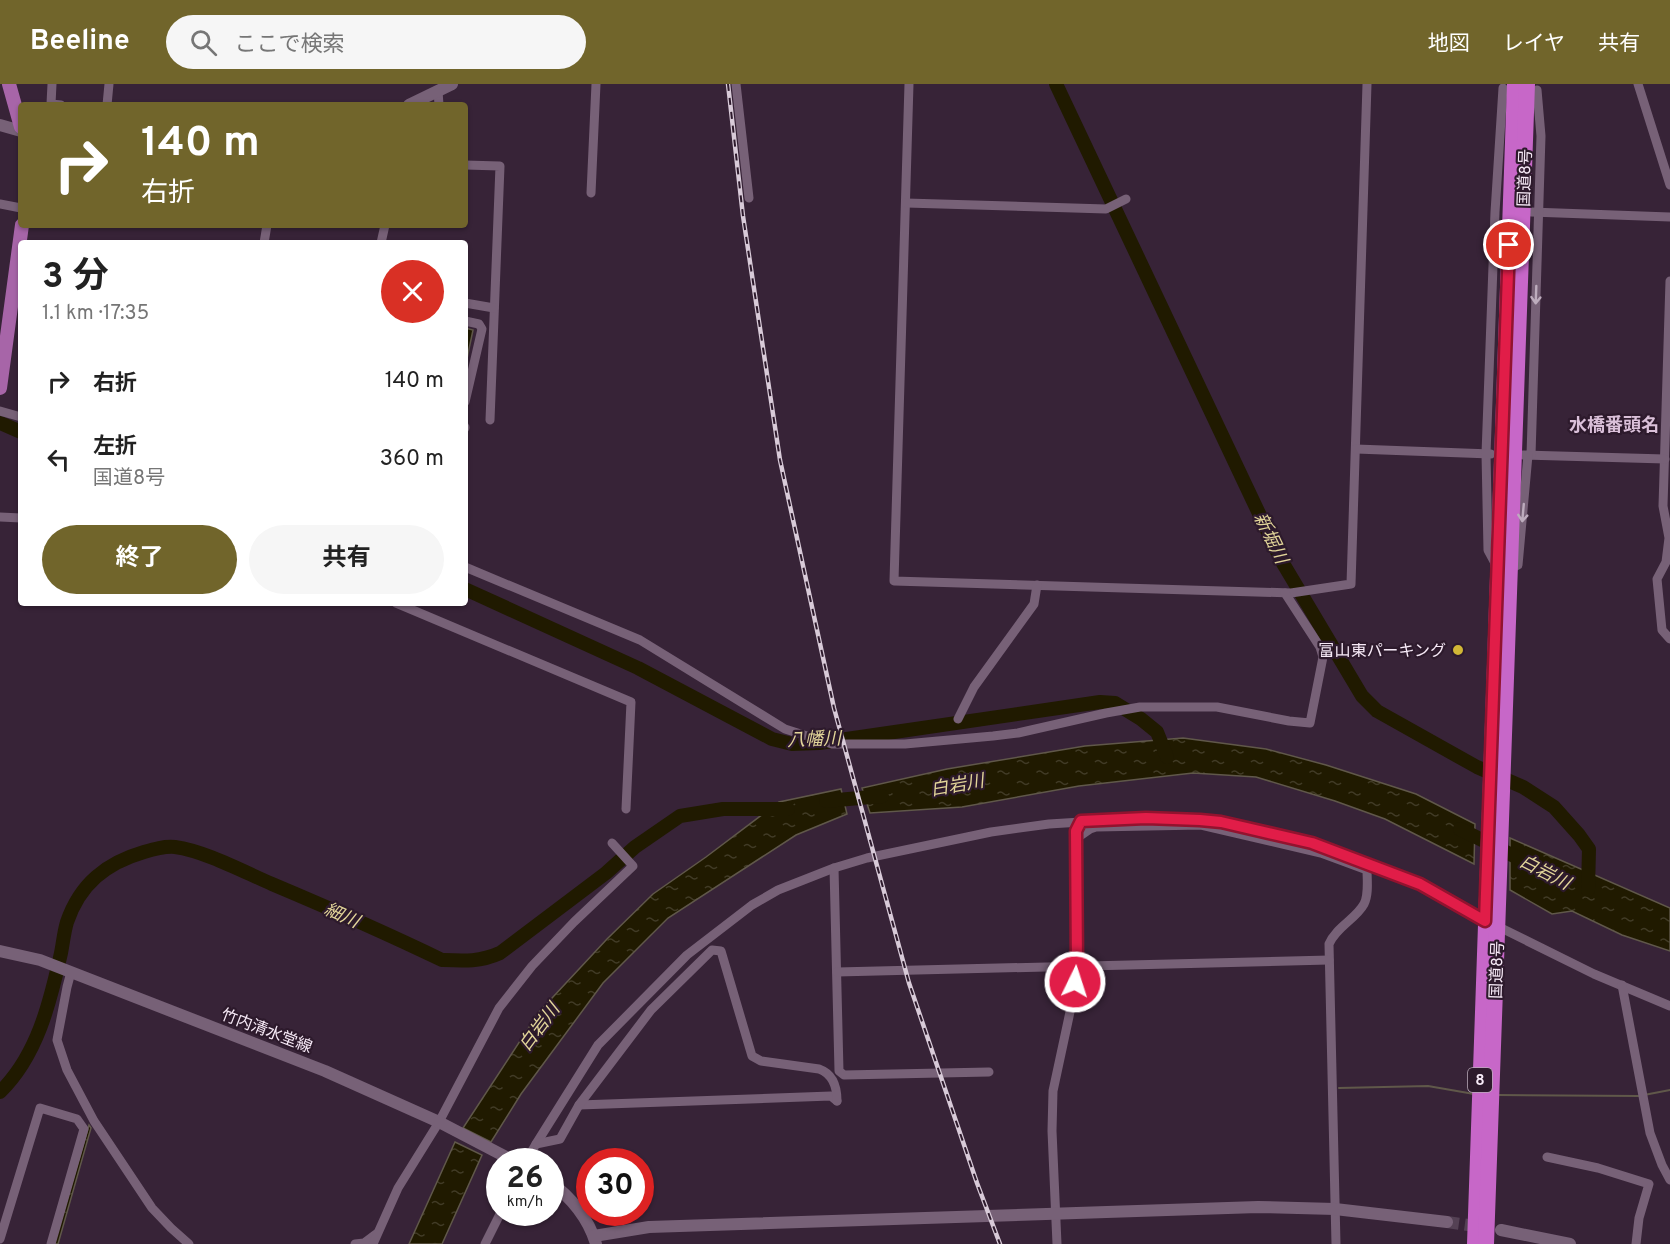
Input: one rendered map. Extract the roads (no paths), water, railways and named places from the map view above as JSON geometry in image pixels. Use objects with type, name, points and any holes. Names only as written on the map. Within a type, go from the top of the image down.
[{"type":"highway","name":"国道8号","points":[[1504,568],[1509,86]]},
{"type":"highway","name":"国道8号","points":[[1474,1244],[1491,920],[1504,568],[1532,87]]},
{"type":"highway","name":"国道8号","points":[[1486,1244],[1491,920]]},
{"type":"main road","points":[[9,84],[18,116]]},
{"type":"main road","points":[[0,380],[4,313],[18,245]]},
{"type":"street","points":[[51,102],[52,84]]},
{"type":"street","points":[[107,102],[109,84]]},
{"type":"street","points":[[415,102],[452,84]]},
{"type":"street","points":[[591,193],[596,84]]},
{"type":"street","points":[[736,84],[749,198]]},
{"type":"street","points":[[909,84],[894,581],[1288,593],[1351,584],[1367,84]]},
{"type":"street","points":[[1638,84],[1670,185]]},
{"type":"street","points":[[1509,86],[1498,212],[1489,454],[1488,550],[1504,568],[1518,565],[1527,455],[1534,213],[1541,136],[1532,87]]},
{"type":"street","points":[[438,91],[439,102]]},
{"type":"street","points":[[0,125],[18,130]]},
{"type":"street","points":[[468,165],[500,166],[490,420]]},
{"type":"street","points":[[906,203],[1106,209],[1126,199]]},
{"type":"street","points":[[0,204],[18,207]]},
{"type":"street","points":[[1534,213],[1670,217]]},
{"type":"street","points":[[1670,281],[1664,506],[1669,538],[1666,562],[1657,579],[1662,630],[1670,639]]},
{"type":"street","points":[[468,304],[494,308]]},
{"type":"street","points":[[468,322],[479,324],[482,329],[468,389]]},
{"type":"street","points":[[0,411],[18,416]]},
{"type":"street","points":[[1356,449],[1489,454]]},
{"type":"street","points":[[1527,455],[1665,459]]},
{"type":"street","points":[[0,517],[18,518]]},
{"type":"street","points":[[468,568],[640,640],[785,729],[807,738],[842,745],[906,744],[1018,733],[1140,707],[1218,707],[1289,722],[1310,723],[1323,657],[1320,647],[1288,593]]},
{"type":"street","points":[[958,719],[974,687],[1034,604],[1037,585]]},
{"type":"street","points":[[403,606],[632,702],[626,809]]},
{"type":"street","points":[[534,1148],[598,1045],[687,955],[752,904],[778,890],[834,868],[916,847],[992,832],[1081,821],[1146,818],[1221,822],[1312,843],[1420,884],[1594,974],[1670,1006]]},
{"type":"street","points":[[1056,1244],[1053,1091],[1073,998],[1077,966],[1076,831],[1081,821]]},
{"type":"street","points":[[1077,838],[1096,827],[1201,825],[1321,853],[1366,870],[1364,904],[1329,944],[1336,1244]]},
{"type":"street","points":[[373,1244],[398,1188],[439,1122],[499,1008],[532,966],[633,866],[612,843]]},
{"type":"street","points":[[834,868],[839,1071],[844,1076],[989,1072]]},
{"type":"street","points":[[536,1144],[560,1139],[579,1105],[651,1010],[712,950],[721,951],[752,1056],[761,1061],[826,1072],[835,1085],[837,1093],[837,1101],[831,1096],[579,1105]]},
{"type":"street","name":"竹内清水堂線","points":[[0,951],[40,960],[325,1071],[439,1122],[489,1148]]},
{"type":"street","points":[[837,972],[1329,960]]},
{"type":"street","points":[[71,972],[57,1041],[68,1070],[94,1121],[152,1208],[189,1244]]},
{"type":"street","points":[[1622,985],[1650,1133],[1670,1180]]},
{"type":"street","points":[[0,1239],[40,1108],[77,1119],[84,1129],[51,1244]]},
{"type":"street","points":[[1547,1157],[1598,1168],[1648,1184],[1639,1218],[1636,1244]]},
{"type":"street","points":[[564,1195],[577,1207],[595,1240],[649,1227],[1258,1207],[1335,1209],[1447,1222]]},
{"type":"street","points":[[485,1244],[494,1226]]},
{"type":"street","points":[[1501,1230],[1570,1244]]},
{"type":"street","points":[[355,1244],[364,1243],[378,1233]]},
{"type":"water","points":[[468,329],[473,330],[468,354]]},
{"type":"water","points":[[1183,738],[1266,749],[1326,765],[1416,794],[1475,824],[1474,864],[1385,819],[1256,777],[1193,773],[1079,786],[962,807],[870,813],[862,788],[947,769],[1085,746]]},
{"type":"water","points":[[841,789],[847,814],[796,835],[668,918],[603,983],[521,1094],[491,1142],[463,1128],[539,1012],[607,939],[653,894],[779,802]]},
{"type":"water","points":[[1510,838],[1670,908],[1670,951],[1622,935],[1572,911],[1552,914],[1510,890]]},
{"type":"water","points":[[89,1125],[91,1128],[58,1244],[54,1244]]},
{"type":"water","points":[[455,1142],[482,1155],[442,1244],[409,1244]]},
{"type":"waterway","name":"新堀川","points":[[1056,84],[1281,560],[1362,696],[1377,711],[1477,767],[1523,787],[1554,807],[1589,849],[1588,890]]},
{"type":"waterway","name":"八幡川","points":[[0,423],[18,431]]},
{"type":"waterway","name":"八幡川","points":[[468,590],[638,668],[772,739],[792,744],[819,743],[1100,702],[1115,703],[1157,732],[1167,757]]},
{"type":"waterway","name":"白岩川","points":[[826,801],[882,796]]},
{"type":"waterway","name":"細川","points":[[0,1092],[24,1062],[40,1028],[52,991],[66,926],[72,909],[96,877],[106,869],[130,857],[167,847],[187,849],[224,862],[442,960],[472,960],[500,953],[606,873],[635,847],[680,816],[723,809],[788,809]]},
{"type":"waterway","name":"白岩川","points":[[1460,829],[1526,862]]},
{"type":"waterway","points":[[1339,1088],[1428,1086],[1474,1094]]},
{"type":"waterway","points":[[1644,1095],[1670,1090]]},
{"type":"waterway","points":[[1497,1095],[1639,1096]]},
{"type":"tunnel","points":[[1447,1222],[1482,1227]]},
{"type":"railway","points":[[728,84],[743,216],[780,460],[834,708],[909,983],[1000,1244]]},
{"type":"place","name":"富山東パーキング","points":[[1458,650]]},
{"type":"district","name":"水橋番頭名","points":[[1614,425]]}]
